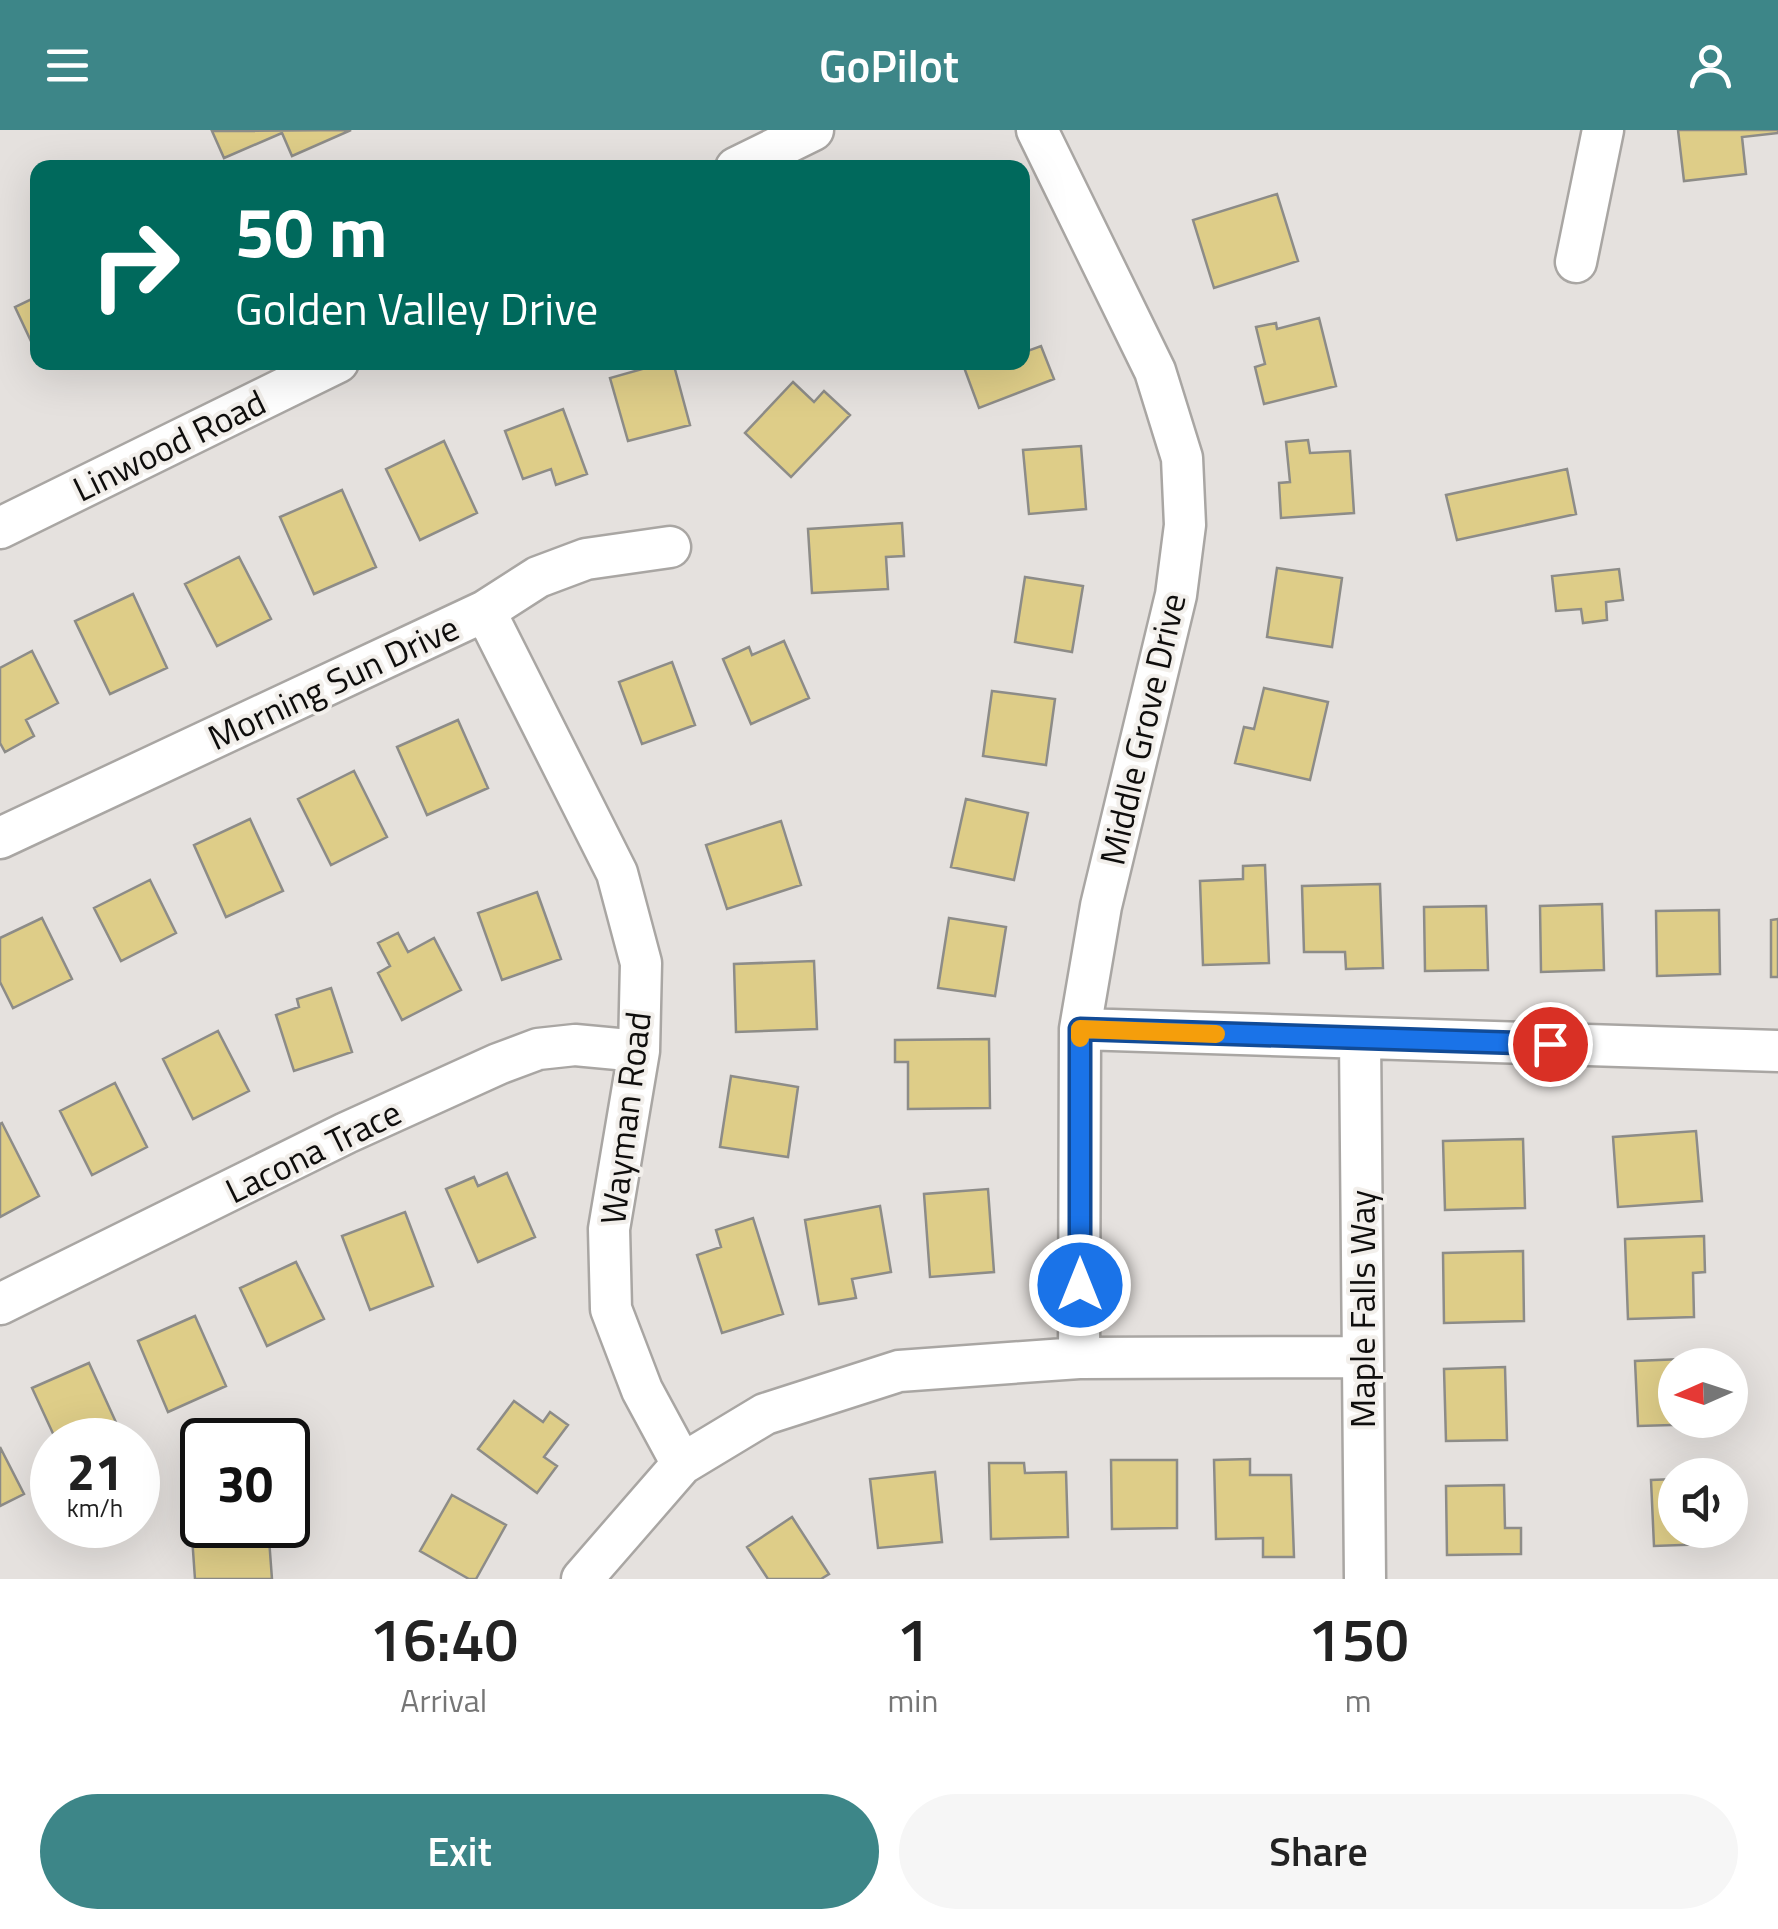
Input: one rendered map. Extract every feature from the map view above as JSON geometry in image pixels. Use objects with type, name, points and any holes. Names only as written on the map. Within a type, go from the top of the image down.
[{"type":"street","points":[[752,160],[813,130]]},
{"type":"street","name":"Middle Grove Drive","points":[[1037,130],[1156,371],[1182,458],[1185,525],[1176,596],[1101,906],[1080,1029],[1079,1358]]},
{"type":"street","points":[[1576,262],[1603,130]]},
{"type":"street","name":"Linwood Road","points":[[0,528],[322,370]]},
{"type":"street","name":"Morning Sun Drive","points":[[0,838],[485,611],[538,577],[586,560],[670,547]]},
{"type":"street","name":"Wayman Road","points":[[485,611],[617,873],[641,963],[640,1051],[609,1230],[612,1309],[642,1390],[682,1464]]},
{"type":"street","points":[[1080,1029],[1778,1051]]},
{"type":"street","name":"Maple Falls Way","points":[[1360,1039],[1365,1579]]},
{"type":"street","name":"Lacona Trace","points":[[0,1304],[346,1133],[498,1064],[538,1049],[575,1046],[640,1051]]},
{"type":"street","points":[[582,1579],[682,1464],[764,1414],[898,1370],[1079,1358],[1362,1357]]},
{"type":"building","points":[[351,130],[292,156],[282,133],[224,158],[212,131]]},
{"type":"building","points":[[1678,130],[1778,133],[1742,137],[1746,174],[1684,181]]},
{"type":"building","points":[[1277,194],[1298,261],[1214,288],[1193,220]]},
{"type":"building","points":[[30,300],[30,339],[15,307]]},
{"type":"building","points":[[1319,318],[1336,386],[1264,404],[1255,367],[1265,364],[1256,327],[1276,323],[1277,329]]},
{"type":"building","points":[[1041,346],[1054,379],[979,408],[965,370],[1030,370],[1030,350]]},
{"type":"building","points":[[638,370],[675,370],[690,425],[628,441],[610,378]]},
{"type":"building","points":[[793,382],[814,402],[824,391],[850,415],[791,477],[745,433]]},
{"type":"building","points":[[563,409],[587,474],[556,485],[551,469],[523,479],[505,431]]},
{"type":"building","points":[[1308,440],[1310,453],[1350,451],[1354,513],[1281,518],[1279,483],[1290,482],[1286,442]]},
{"type":"building","points":[[444,441],[477,513],[420,540],[386,469]]},
{"type":"building","points":[[1081,446],[1086,509],[1029,514],[1023,450]]},
{"type":"building","points":[[1567,469],[1576,514],[1457,540],[1446,495]]},
{"type":"building","points":[[342,490],[376,567],[314,594],[280,517]]},
{"type":"building","points":[[902,523],[904,556],[886,557],[888,589],[812,593],[808,529]]},
{"type":"building","points":[[239,557],[271,619],[217,646],[185,584]]},
{"type":"building","points":[[1277,568],[1342,578],[1332,647],[1267,637]]},
{"type":"building","points":[[1619,569],[1623,600],[1606,602],[1607,620],[1583,623],[1581,609],[1556,611],[1552,576]]},
{"type":"building","points":[[1025,577],[1083,586],[1072,652],[1015,642]]},
{"type":"building","points":[[133,594],[167,668],[110,694],[75,621]]},
{"type":"building","points":[[784,641],[809,698],[751,724],[723,659],[749,647],[752,655]]},
{"type":"building","points":[[32,651],[58,703],[26,720],[34,736],[5,752],[0,743],[0,668]]},
{"type":"building","points":[[672,662],[695,725],[642,744],[619,682]]},
{"type":"building","points":[[1264,688],[1328,702],[1310,780],[1235,763],[1244,727],[1254,729]]},
{"type":"building","points":[[992,691],[1055,699],[1046,765],[983,756]]},
{"type":"building","points":[[458,720],[488,788],[427,815],[397,747]]},
{"type":"building","points":[[354,771],[387,837],[331,865],[298,799]]},
{"type":"building","points":[[966,799],[1028,813],[1014,880],[951,867]]},
{"type":"building","points":[[250,819],[283,891],[226,917],[194,845]]},
{"type":"building","points":[[781,821],[801,885],[727,909],[706,845]]},
{"type":"building","points":[[1265,865],[1269,963],[1203,965],[1200,881],[1243,879],[1243,866]]},
{"type":"building","points":[[150,880],[176,933],[121,961],[94,908]]},
{"type":"building","points":[[1380,884],[1383,968],[1346,969],[1345,952],[1304,952],[1302,886]]},
{"type":"building","points":[[537,892],[561,959],[502,980],[478,913]]},
{"type":"building","points":[[1602,904],[1604,970],[1541,972],[1540,906]]},
{"type":"building","points":[[1486,906],[1488,970],[1425,971],[1424,907]]},
{"type":"building","points":[[1719,910],[1720,974],[1657,976],[1656,911]]},
{"type":"building","points":[[42,918],[72,979],[13,1008],[0,982],[0,938]]},
{"type":"building","points":[[949,918],[1006,927],[995,996],[938,988]]},
{"type":"building","points":[[1778,919],[1778,977],[1771,977],[1771,920]]},
{"type":"building","points":[[398,933],[408,952],[434,938],[461,990],[402,1020],[378,973],[390,966],[378,943]]},
{"type":"building","points":[[814,961],[817,1029],[736,1032],[734,964]]},
{"type":"building","points":[[331,988],[352,1052],[294,1071],[276,1015],[299,1007],[297,999]]},
{"type":"building","points":[[218,1031],[249,1091],[193,1119],[163,1059]]},
{"type":"building","points":[[989,1039],[990,1108],[908,1109],[908,1062],[895,1062],[895,1040]]},
{"type":"building","points":[[731,1076],[798,1087],[788,1157],[720,1147]]},
{"type":"building","points":[[115,1083],[147,1147],[92,1175],[60,1111]]},
{"type":"building","points":[[0,1124],[39,1196],[0,1217]]},
{"type":"building","points":[[1696,1131],[1702,1201],[1618,1207],[1613,1137]]},
{"type":"building","points":[[1523,1139],[1525,1208],[1445,1210],[1443,1141]]},
{"type":"building","points":[[507,1173],[535,1237],[478,1262],[446,1189],[474,1177],[478,1186]]},
{"type":"building","points":[[988,1189],[994,1272],[930,1277],[924,1194]]},
{"type":"building","points":[[880,1206],[891,1272],[852,1279],[856,1298],[819,1304],[805,1220]]},
{"type":"building","points":[[405,1212],[433,1286],[370,1310],[342,1236]]},
{"type":"building","points":[[753,1218],[783,1314],[722,1333],[697,1255],[721,1247],[716,1230]]},
{"type":"building","points":[[1704,1236],[1705,1272],[1693,1273],[1694,1317],[1628,1319],[1625,1239]]},
{"type":"building","points":[[1523,1251],[1524,1321],[1444,1323],[1443,1253]]},
{"type":"building","points":[[296,1262],[324,1319],[267,1346],[240,1288]]},
{"type":"building","points":[[195,1316],[226,1386],[168,1412],[138,1341]]},
{"type":"building","points":[[1658,1360],[1658,1425],[1638,1426],[1635,1361]]},
{"type":"building","points":[[89,1363],[114,1418],[46,1418],[32,1388]]},
{"type":"building","points":[[1505,1367],[1507,1440],[1446,1441],[1444,1369]]},
{"type":"building","points":[[514,1401],[543,1422],[550,1412],[568,1425],[544,1457],[557,1466],[537,1493],[478,1449]]},
{"type":"building","points":[[0,1447],[24,1494],[0,1506]]},
{"type":"building","points":[[1250,1459],[1250,1475],[1291,1475],[1294,1557],[1263,1557],[1263,1538],[1216,1539],[1214,1460]]},
{"type":"building","points":[[1111,1460],[1177,1460],[1177,1528],[1112,1529]]},
{"type":"building","points":[[989,1463],[1024,1463],[1025,1473],[1066,1472],[1068,1537],[991,1539]]},
{"type":"building","points":[[935,1472],[942,1542],[878,1548],[870,1479]]},
{"type":"building","points":[[1651,1480],[1658,1480],[1658,1546],[1654,1546]]},
{"type":"building","points":[[1504,1485],[1505,1528],[1521,1528],[1521,1554],[1447,1555],[1446,1486]]},
{"type":"building","points":[[452,1495],[506,1525],[476,1579],[469,1579],[420,1551]]},
{"type":"building","points":[[792,1517],[829,1574],[821,1579],[768,1579],[747,1547]]},
{"type":"building","points":[[193,1548],[270,1548],[272,1579],[195,1579]]},
{"type":"slow traffic","points":[[1080,1038],[1080,1029],[1216,1034]]},
{"type":"route","points":[[1080,1285],[1080,1029],[1550,1044]]}]
